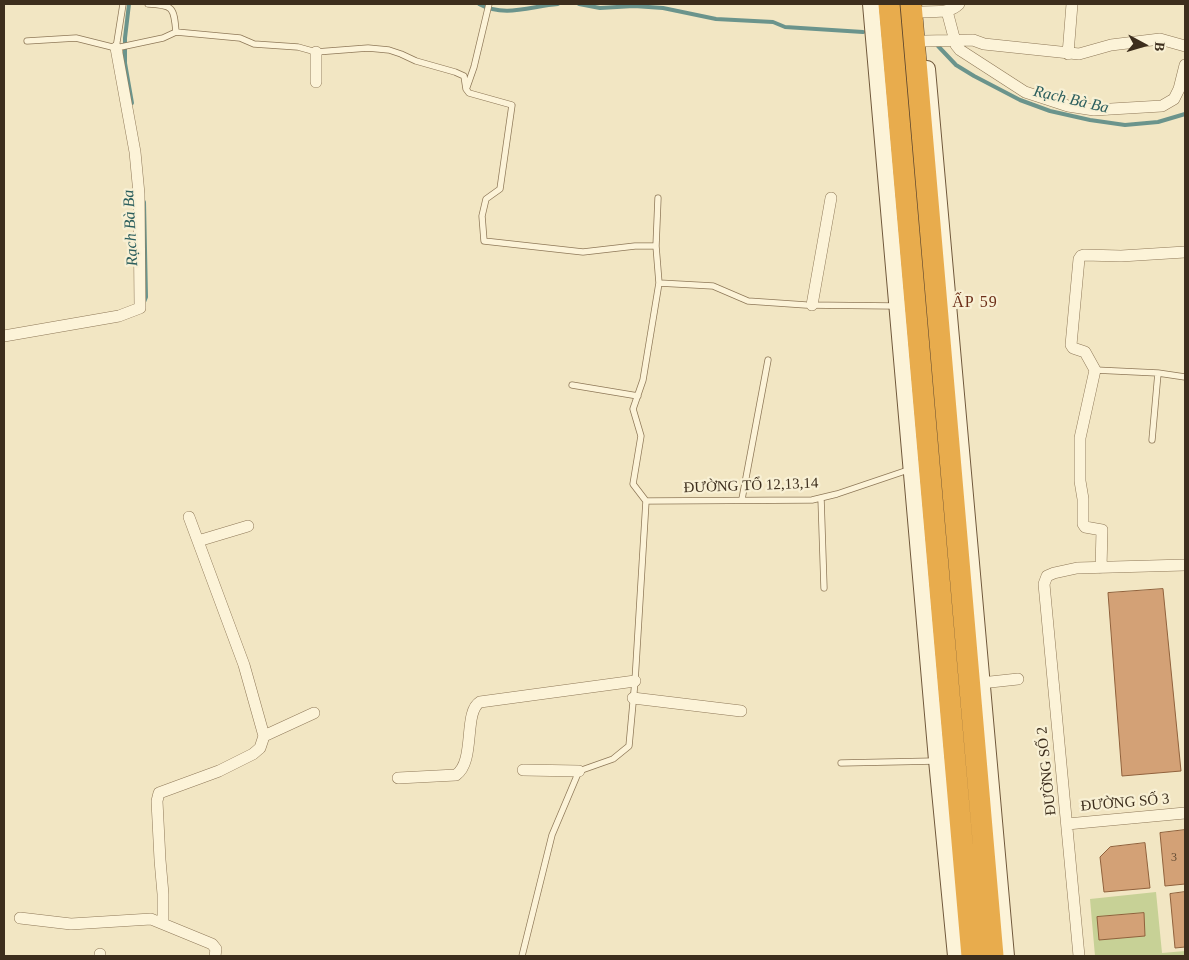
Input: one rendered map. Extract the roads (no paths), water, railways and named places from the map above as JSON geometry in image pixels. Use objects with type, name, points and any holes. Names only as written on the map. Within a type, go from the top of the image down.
[{"type":"highway","points":[[889,4],[972,956]]},
{"type":"highway","points":[[918,6],[993,956]]},
{"type":"street","points":[[871,4],[956,956]]},
{"type":"street","points":[[959,4],[954,9],[947,11],[918,6],[925,41],[1006,956]]},
{"type":"street","points":[[1068,54],[1072,4]]},
{"type":"street","points":[[947,11],[956,45],[960,50],[1025,92],[1068,106],[1094,110],[1162,106],[1174,98],[1179,89],[1185,65]]},
{"type":"street","points":[[925,41],[973,40],[984,44],[1068,54],[1079,54],[1110,45],[1160,39],[1185,46]]},
{"type":"street","points":[[4,336],[119,316],[140,308],[139,194],[135,152],[128,124],[117,48]]},
{"type":"street","points":[[316,52],[316,82]]},
{"type":"street","points":[[812,305],[831,198]]},
{"type":"street","points":[[1185,252],[1081,256],[1071,345],[1073,348],[1087,354],[1095,370],[1080,438],[1080,481],[1083,499],[1083,526],[1102,530],[1101,568],[1185,565]]},
{"type":"street","points":[[163,923],[158,795],[161,792],[219,771],[253,754],[260,748],[264,736],[250,684],[189,517]]},
{"type":"street","points":[[198,541],[248,526]]},
{"type":"street","name":"ĐƯỜNG SỐ 2","points":[[1079,956],[1044,584],[1048,576],[1054,573],[1077,568],[1101,568]]},
{"type":"street","points":[[981,682],[1018,679]]},
{"type":"street","points":[[398,778],[459,773],[465,762],[473,713],[476,704],[480,702],[635,681]]},
{"type":"street","points":[[634,698],[741,711]]},
{"type":"street","points":[[264,736],[314,713]]},
{"type":"street","points":[[523,770],[579,771]]},
{"type":"street","name":"ĐƯỜNG SỐ 3","points":[[1067,824],[1185,813]]},
{"type":"street","points":[[20,918],[71,924],[151,919],[212,944],[216,950],[215,956]]},
{"type":"lane","points":[[117,48],[122,4]]},
{"type":"lane","points":[[148,4],[170,7],[175,16],[176,32]]},
{"type":"lane","points":[[466,89],[474,66],[489,4]]},
{"type":"lane","points":[[27,41],[76,38],[117,48],[163,38],[176,32],[240,38],[254,44],[298,47],[316,52],[368,48],[389,50],[416,61],[460,74],[464,76],[466,89],[469,93],[512,105],[500,189],[486,199],[482,216],[484,241],[583,252],[635,246],[656,246]]},
{"type":"lane","points":[[522,956],[552,835],[579,771],[613,759],[629,746],[634,698],[646,501],[633,484],[641,436],[633,409],[643,380],[659,283],[656,246],[658,198]]},
{"type":"lane","points":[[659,283],[713,286],[748,300],[812,305],[897,306]]},
{"type":"lane","points":[[742,500],[768,360]]},
{"type":"lane","points":[[1095,370],[1158,373],[1185,377]]},
{"type":"lane","points":[[1152,440],[1158,373]]},
{"type":"lane","points":[[572,385],[638,396]]},
{"type":"lane","name":"ĐƯỜNG TỔ 12,13,14","points":[[646,501],[812,500],[838,494],[912,468]]},
{"type":"lane","points":[[821,498],[824,588]]},
{"type":"lane","points":[[841,763],[937,760]]},
{"type":"waterway","name":"Rạch Bà Ba","points":[[129,4],[125,38],[125,63],[132,103]]},
{"type":"waterway","name":"Rạch Bà Ba","points":[[479,4],[489,8],[508,11],[558,4]]},
{"type":"waterway","name":"Rạch Bà Ba","points":[[579,4],[600,8],[634,6],[663,8],[716,19],[773,22],[785,27],[863,32]]},
{"type":"waterway","name":"Rạch Bà Ba","points":[[938,46],[956,65],[974,76],[1020,100],[1050,111],[1090,120],[1125,125],[1158,122],[1185,114]]},
{"type":"waterway","name":"Rạch Bà Ba","points":[[144,202],[146,297],[144,302]]},
{"type":"district","name":"ẤP 59","points":[[975,303]]}]
